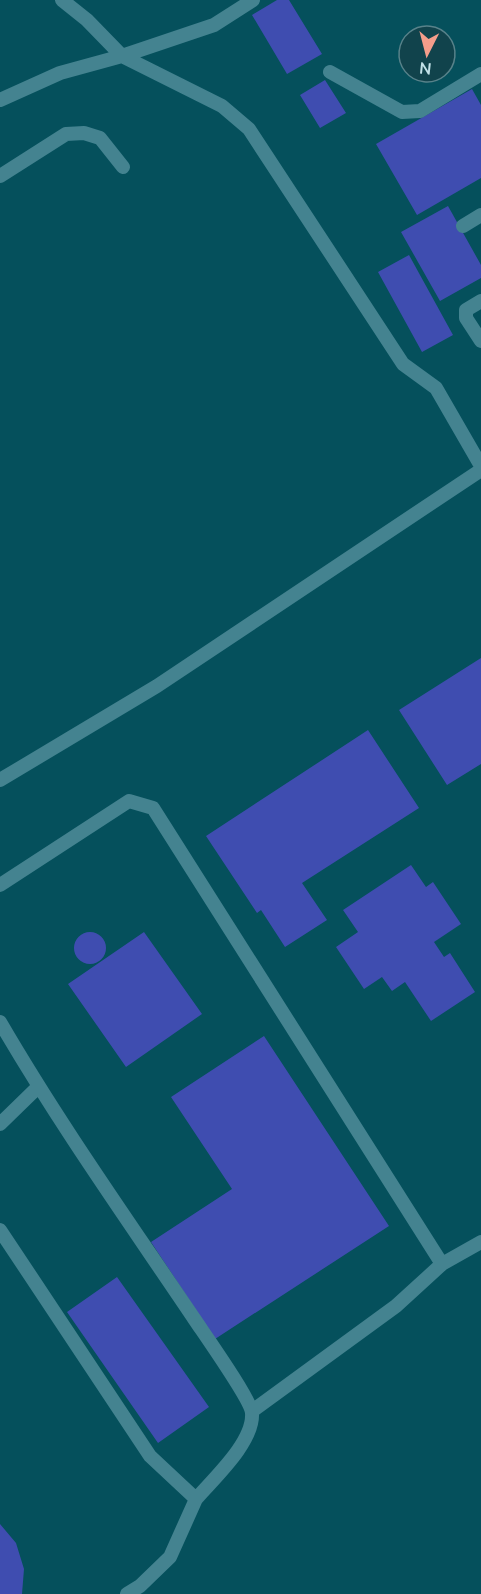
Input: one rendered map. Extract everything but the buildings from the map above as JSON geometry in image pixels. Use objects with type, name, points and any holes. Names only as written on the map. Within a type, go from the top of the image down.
[{"type":"lane","points":[[0,780],[157,686],[481,468],[436,388],[403,364],[249,129],[222,106],[122,56],[87,20],[62,0]]},
{"type":"lane","points":[[0,100],[60,73],[122,56],[214,25],[253,0]]},
{"type":"lane","points":[[330,72],[402,112],[420,111],[481,74]]},
{"type":"lane","points":[[0,176],[66,134],[84,132],[100,138],[123,167]]},
{"type":"lane","points":[[463,226],[481,215]]},
{"type":"lane","points":[[481,301],[466,310],[466,318],[481,340]]},
{"type":"lane","points":[[0,885],[129,801],[153,808],[441,1264]]},
{"type":"lane","points":[[0,1022],[38,1087],[222,1359],[252,1411],[251,1426],[243,1443],[196,1499],[170,1557],[140,1586],[128,1594]]},
{"type":"lane","points":[[0,1124],[38,1087]]},
{"type":"lane","points":[[0,1230],[150,1456],[196,1499]]},
{"type":"lane","points":[[252,1411],[396,1306],[441,1264],[481,1242]]}]
